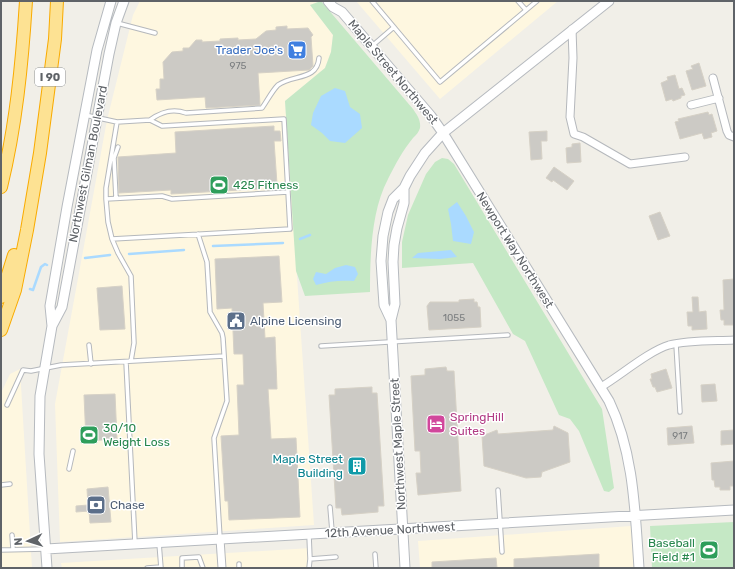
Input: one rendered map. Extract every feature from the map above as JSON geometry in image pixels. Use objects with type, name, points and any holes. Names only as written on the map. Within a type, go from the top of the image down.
[{"type":"highway","name":"I 90","points":[[1,187],[15,116],[22,63],[26,1]]},
{"type":"highway","name":"I 90","points":[[1,297],[19,239],[40,153],[55,38],[57,1]]},
{"type":"highway","points":[[1,330],[15,290],[40,153]]},
{"type":"street","name":"Northwest Gilman Boulevard","points":[[47,568],[39,436],[40,396],[52,326],[50,306],[100,34],[111,1]]},
{"type":"street","name":"Northwest Gilman Boulevard","points":[[52,326],[62,307],[116,23],[124,1]]},
{"type":"street","name":"Maple Street Northwest","points":[[328,1],[333,7],[342,12],[431,116],[443,133]]},
{"type":"street","name":"Maple Street Northwest","points":[[339,1],[342,12]]},
{"type":"street","points":[[443,133],[609,1]]},
{"type":"street","points":[[572,29],[573,58],[570,117],[574,134],[630,164],[685,156]]},
{"type":"street","points":[[713,78],[728,135],[734,138]]},
{"type":"street","points":[[691,105],[719,98]]},
{"type":"street","name":"Northwest Maple Street","points":[[405,568],[391,320],[384,305],[382,249],[386,224],[393,199],[404,188],[421,159],[443,133]]},
{"type":"street","name":"Newport Way Northwest","points":[[443,133],[614,410],[625,441],[630,469],[636,516],[639,568]]},
{"type":"street","points":[[601,387],[664,347],[676,344],[734,340]]},
{"type":"street","name":"12th Avenue Northwest","points":[[46,549],[734,510]]},
{"type":"street","points":[[220,539],[222,568]]},
{"type":"lane","points":[[372,1],[440,82],[537,1]]},
{"type":"lane","points":[[518,1],[526,10]]},
{"type":"lane","points":[[116,23],[155,34]]},
{"type":"lane","points":[[371,46],[394,27]]},
{"type":"lane","points":[[150,120],[161,112],[179,111],[186,113],[262,108],[277,86],[286,81],[316,70],[319,66],[319,58]]},
{"type":"lane","points":[[84,115],[117,122],[150,120],[162,126],[284,119],[290,229],[112,239]]},
{"type":"lane","points":[[117,122],[106,188],[106,199],[108,222],[112,239],[131,276],[134,343],[131,361]]},
{"type":"lane","points":[[116,198],[114,158],[118,147]]},
{"type":"lane","points":[[106,199],[162,196],[172,199],[288,192]]},
{"type":"lane","points":[[198,234],[207,262],[210,312],[223,335],[226,406],[214,438],[220,539]]},
{"type":"lane","points":[[321,346],[508,335]]},
{"type":"lane","points":[[676,344],[680,412]]},
{"type":"lane","points":[[89,345],[90,364]]},
{"type":"lane","points":[[7,405],[23,370],[31,371],[59,365],[224,356]]},
{"type":"lane","points":[[126,362],[135,543]]},
{"type":"lane","points":[[69,469],[73,451]]},
{"type":"lane","points":[[1,485],[10,484]]},
{"type":"lane","points":[[498,490],[502,552]]},
{"type":"lane","points":[[330,506],[332,533]]},
{"type":"lane","points":[[308,534],[310,559],[309,568]]},
{"type":"lane","points":[[12,535],[13,549]]},
{"type":"lane","points":[[147,568],[161,568],[159,542]]},
{"type":"lane","points":[[1,550],[46,549]]},
{"type":"lane","points":[[375,554],[376,568]]},
{"type":"lane","points":[[182,568],[182,558],[198,557],[203,568]]},
{"type":"lane","points":[[310,559],[336,557]]},
{"type":"shaded area","points":[[140,1],[320,1],[310,5],[333,35],[331,52],[325,68],[285,101],[314,525],[60,542],[55,404],[107,120],[133,15]]},
{"type":"shaded area","points":[[356,1],[558,1],[440,99]]},
{"type":"shaded area","points":[[20,369],[32,568],[1,568],[1,393],[10,374]]},
{"type":"shaded area","points":[[631,526],[634,568],[420,568],[418,541]]},
{"type":"shaded area","points":[[311,548],[312,568],[62,568],[61,563]]},
{"type":"green space","points":[[321,1],[413,109],[419,120],[420,128],[396,163],[382,192],[378,205],[371,249],[370,292],[305,296],[296,271],[285,101],[325,68],[331,52],[333,35],[310,5]]},
{"type":"green space","points":[[442,158],[448,159],[454,164],[602,409],[614,488],[609,492],[604,491],[579,431],[570,419],[559,415],[525,341],[513,334],[473,263],[402,268],[402,242],[408,215],[426,174],[435,162]]},
{"type":"green space","points":[[734,522],[734,568],[652,568],[650,526]]},
{"type":"water","points":[[335,88],[345,91],[350,107],[360,114],[362,128],[345,143],[330,141],[311,125],[313,113],[321,96]]},
{"type":"water","points":[[457,202],[474,232],[471,244],[453,241],[448,209]]},
{"type":"water","points":[[451,250],[457,257],[440,259],[412,258],[418,253]]},
{"type":"water","points":[[346,265],[355,267],[358,274],[354,281],[335,281],[316,285],[313,279],[316,272],[326,274],[335,268]]},
{"type":"building","points":[[287,26],[287,29],[308,28],[313,35],[311,37],[313,66],[309,70],[258,73],[260,105],[206,108],[205,97],[157,100],[156,89],[160,89],[160,79],[164,79],[163,62],[172,52],[183,51],[183,48],[189,48],[196,40],[202,40],[202,42],[238,38],[238,40],[256,39],[266,31],[276,30],[276,27]]},
{"type":"building","points":[[699,63],[706,86],[692,90],[686,71],[693,69],[691,66]]},
{"type":"building","points":[[675,75],[679,89],[682,88],[685,95],[673,101],[672,99],[666,101],[661,83],[668,80],[667,77]]},
{"type":"building","points":[[708,112],[709,115],[712,114],[717,131],[711,133],[712,137],[704,139],[702,133],[680,139],[675,122],[679,121],[678,119]]},
{"type":"building","points":[[274,126],[274,131],[280,131],[281,141],[274,141],[277,184],[257,185],[258,189],[171,194],[171,190],[119,193],[118,157],[176,153],[175,132]]},
{"type":"building","points":[[547,131],[547,141],[541,141],[542,159],[531,160],[529,132]]},
{"type":"building","points":[[580,143],[581,162],[567,163],[566,148],[572,147],[572,144]]},
{"type":"building","points":[[554,167],[574,181],[567,190],[553,180],[552,182],[546,178]]},
{"type":"building","points":[[660,212],[670,236],[658,240],[649,216]]},
{"type":"building","points":[[279,256],[282,302],[263,303],[265,338],[275,337],[277,389],[268,389],[271,439],[296,438],[300,517],[229,520],[228,501],[225,501],[221,436],[239,435],[237,385],[244,385],[243,354],[234,354],[232,308],[217,309],[215,259]]},
{"type":"building","points":[[734,279],[734,325],[724,325],[724,320],[721,320],[720,310],[724,310],[723,280]]},
{"type":"building","points":[[122,286],[125,329],[100,330],[97,288]]},
{"type":"building","points":[[692,297],[698,297],[699,312],[706,311],[707,329],[692,330],[692,326],[688,326],[687,312],[693,312]]},
{"type":"building","points":[[474,299],[474,302],[477,302],[478,307],[480,307],[481,327],[429,330],[427,306],[430,302],[459,302],[459,300]]},
{"type":"building","name":"SpringHill Suites","points":[[446,367],[447,371],[454,371],[461,491],[418,495],[416,473],[421,473],[420,451],[415,451],[411,376],[425,375],[425,369]]},
{"type":"building","points":[[666,369],[672,388],[657,392],[650,379],[652,379],[651,374]]},
{"type":"building","points":[[715,384],[717,401],[702,402],[701,385]]},
{"type":"building","name":"Maple Street Building","points":[[372,387],[372,393],[377,393],[384,506],[378,506],[378,512],[342,515],[341,508],[336,508],[329,395],[335,395],[335,389]]},
{"type":"building","points":[[115,394],[117,439],[86,441],[84,395]]},
{"type":"building","points":[[554,426],[568,433],[570,462],[542,472],[541,477],[526,478],[484,466],[482,436],[497,430],[498,434],[553,430]]},
{"type":"building","points":[[692,426],[694,443],[668,445],[667,428]]},
{"type":"building","points":[[734,430],[734,444],[721,445],[721,431]]},
{"type":"building","points":[[734,461],[734,486],[730,486],[730,490],[720,490],[720,487],[715,487],[714,480],[712,480],[711,463]]},
{"type":"building","name":"Chase","points":[[108,487],[111,522],[90,523],[89,511],[76,512],[76,506],[88,505],[87,489]]},
{"type":"building","points":[[599,554],[599,568],[514,568],[514,559]]},
{"type":"building","points":[[496,558],[497,568],[432,568],[432,562]]},
{"type":"waterway","points":[[300,239],[310,235]]},
{"type":"waterway","points":[[213,246],[283,243]]},
{"type":"waterway","points":[[129,254],[184,250]]},
{"type":"waterway","points":[[85,258],[110,255]]},
{"type":"waterway","points":[[30,289],[33,290],[41,267],[45,264],[47,265]]},
{"type":"place","name":"Trader Joe's","points":[[297,50]]},
{"type":"place","name":"425 Fitness","points":[[219,185]]},
{"type":"place","name":"Alpine Licensing","points":[[236,321]]},
{"type":"place","name":"SpringHill Suites","points":[[436,424]]},
{"type":"place","name":"30/10 Weight Loss","points":[[89,435]]},
{"type":"place","name":"Maple Street Building","points":[[357,466]]},
{"type":"place","name":"Chase","points":[[96,505]]},
{"type":"place","name":"Baseball Field #1","points":[[709,550]]}]
